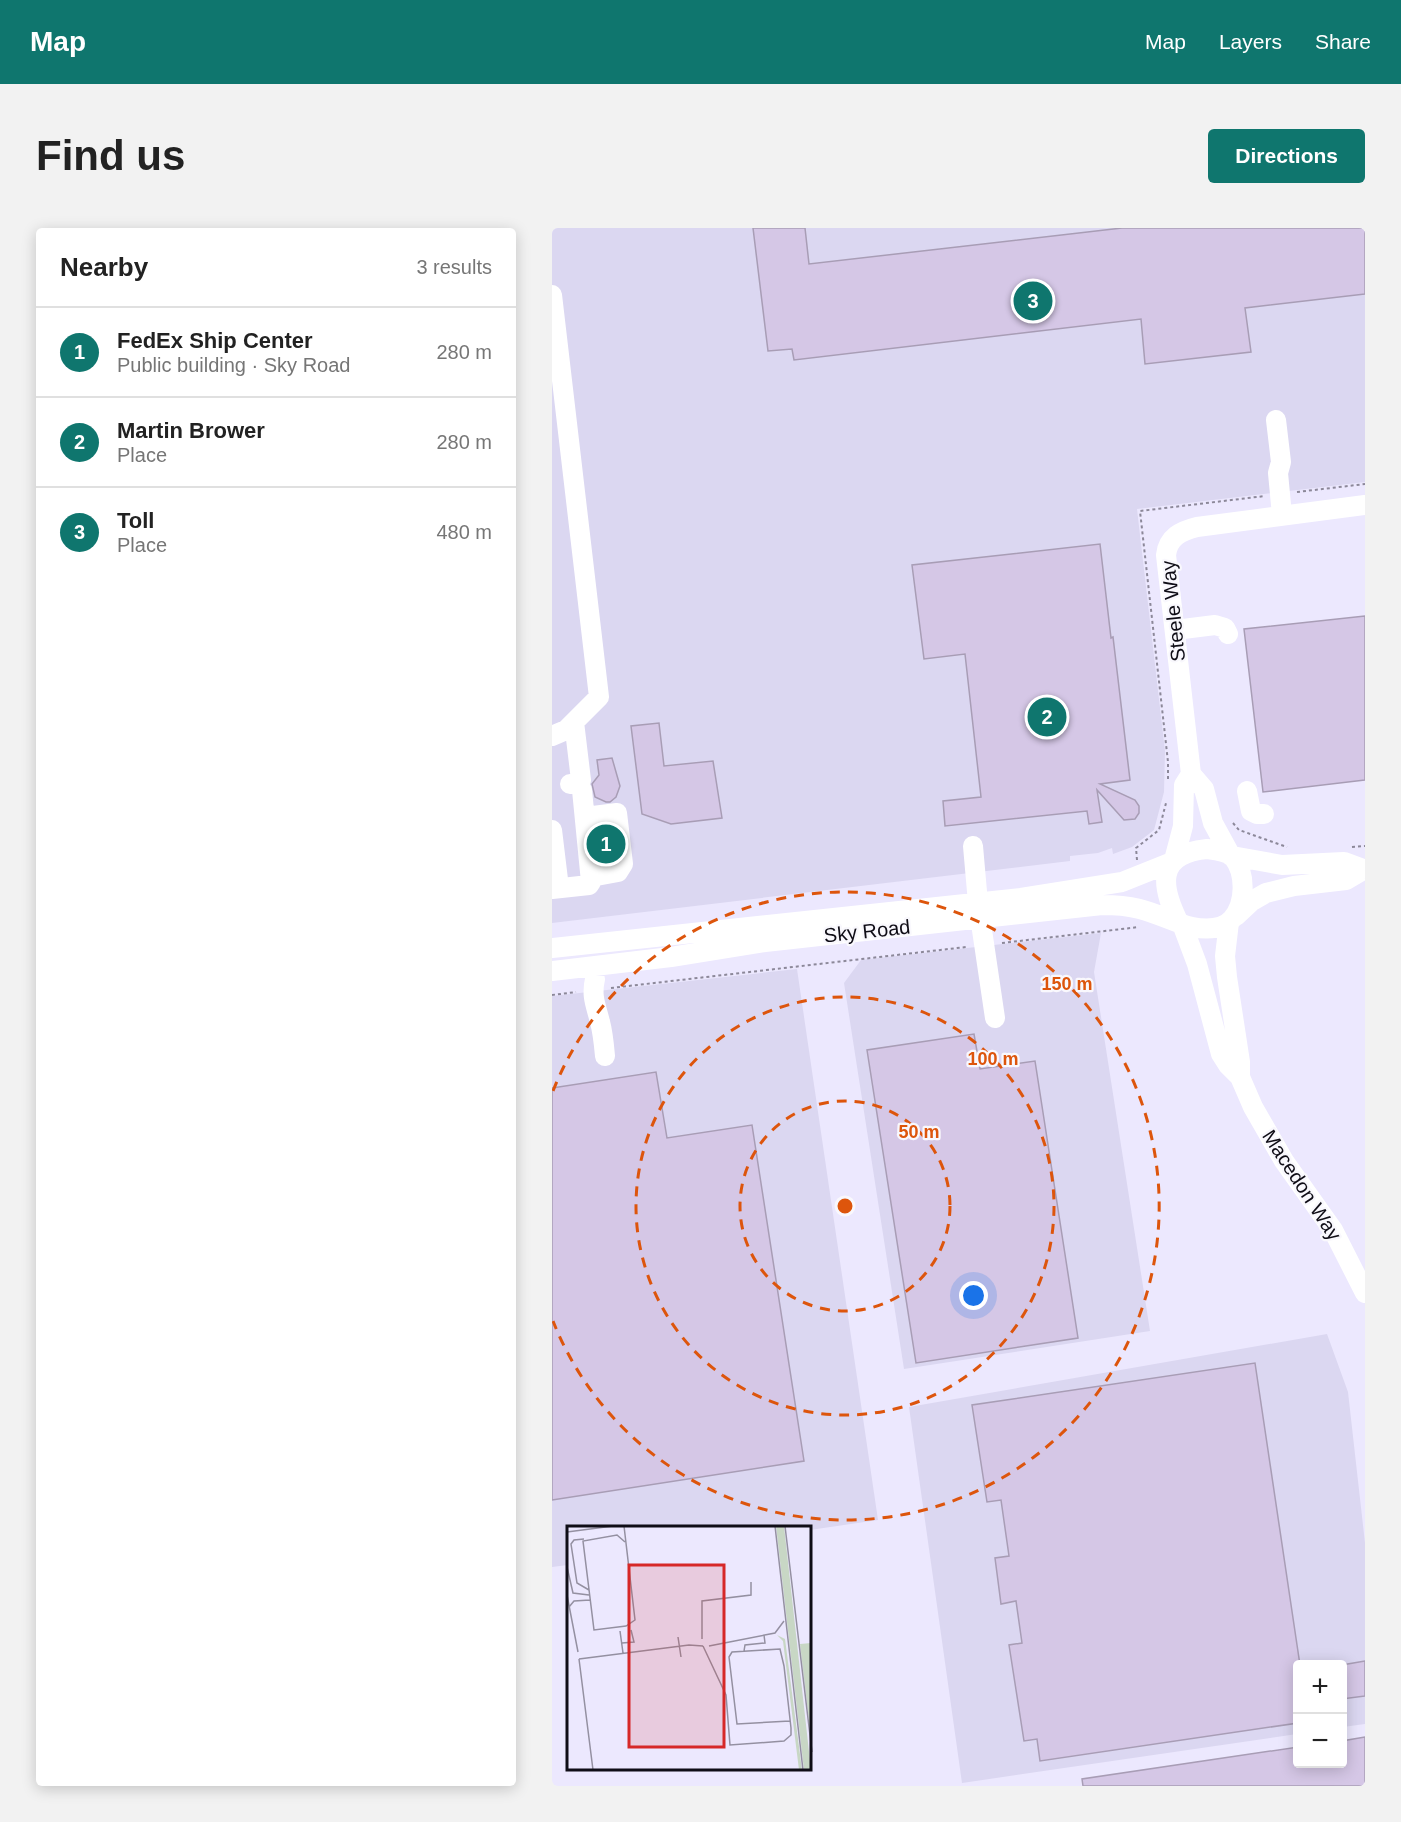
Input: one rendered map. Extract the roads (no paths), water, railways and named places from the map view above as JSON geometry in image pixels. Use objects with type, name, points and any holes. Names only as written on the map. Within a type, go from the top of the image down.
[{"type":"street","points":[[552,295],[599,697],[566,730],[552,736]]},
{"type":"street","points":[[1276,420],[1281,462],[1278,473],[1288,514]]},
{"type":"street","name":"Steele Way","points":[[1232,856],[1212,823],[1204,789],[1191,774],[1167,548],[1173,537],[1197,527],[1365,505]]},
{"type":"street","points":[[1175,630],[1215,625],[1225,628],[1228,634]]},
{"type":"street","points":[[552,830],[555,889],[589,885],[591,877],[582,790],[573,784],[581,780],[574,722]]},
{"type":"street","name":"Steele Way","points":[[1173,861],[1183,826],[1184,785],[1191,774]]},
{"type":"street","points":[[1247,791],[1251,811],[1264,814]]},
{"type":"street","points":[[585,817],[617,813],[624,864],[618,872],[591,877]]},
{"type":"street","points":[[973,846],[979,911],[995,1018]]},
{"type":"street","points":[[1207,849],[1282,865],[1344,862],[1364,869],[1346,880],[1302,885],[1266,893],[1252,901],[1221,926],[1197,928],[1181,924],[1167,895],[1167,876],[1173,861],[1189,852],[1207,849]]},
{"type":"street","points":[[1231,920],[1239,905],[1243,886],[1232,856]]},
{"type":"street","name":"Sky Road","points":[[552,971],[596,981],[680,956],[979,911],[1101,886],[1138,876],[1173,861]]},
{"type":"street","name":"Sky Road","points":[[552,948],[979,911],[1102,905],[1142,908],[1181,924]]},
{"type":"street","name":"Macedon Way","points":[[1231,920],[1226,966],[1240,1056],[1240,1077]]},
{"type":"street","name":"Macedon Way","points":[[1181,924],[1197,964],[1221,1054],[1240,1077],[1269,1137],[1333,1230],[1365,1293]]},
{"type":"street","points":[[596,981],[595,1010],[600,1021],[605,1056]]},
{"type":"place","name":"Toll","points":[[1033,301]]},
{"type":"place","name":"Martin Brower","points":[[1047,717]]},
{"type":"place","name":"FedEx Ship Center","points":[[606,844]]}]
